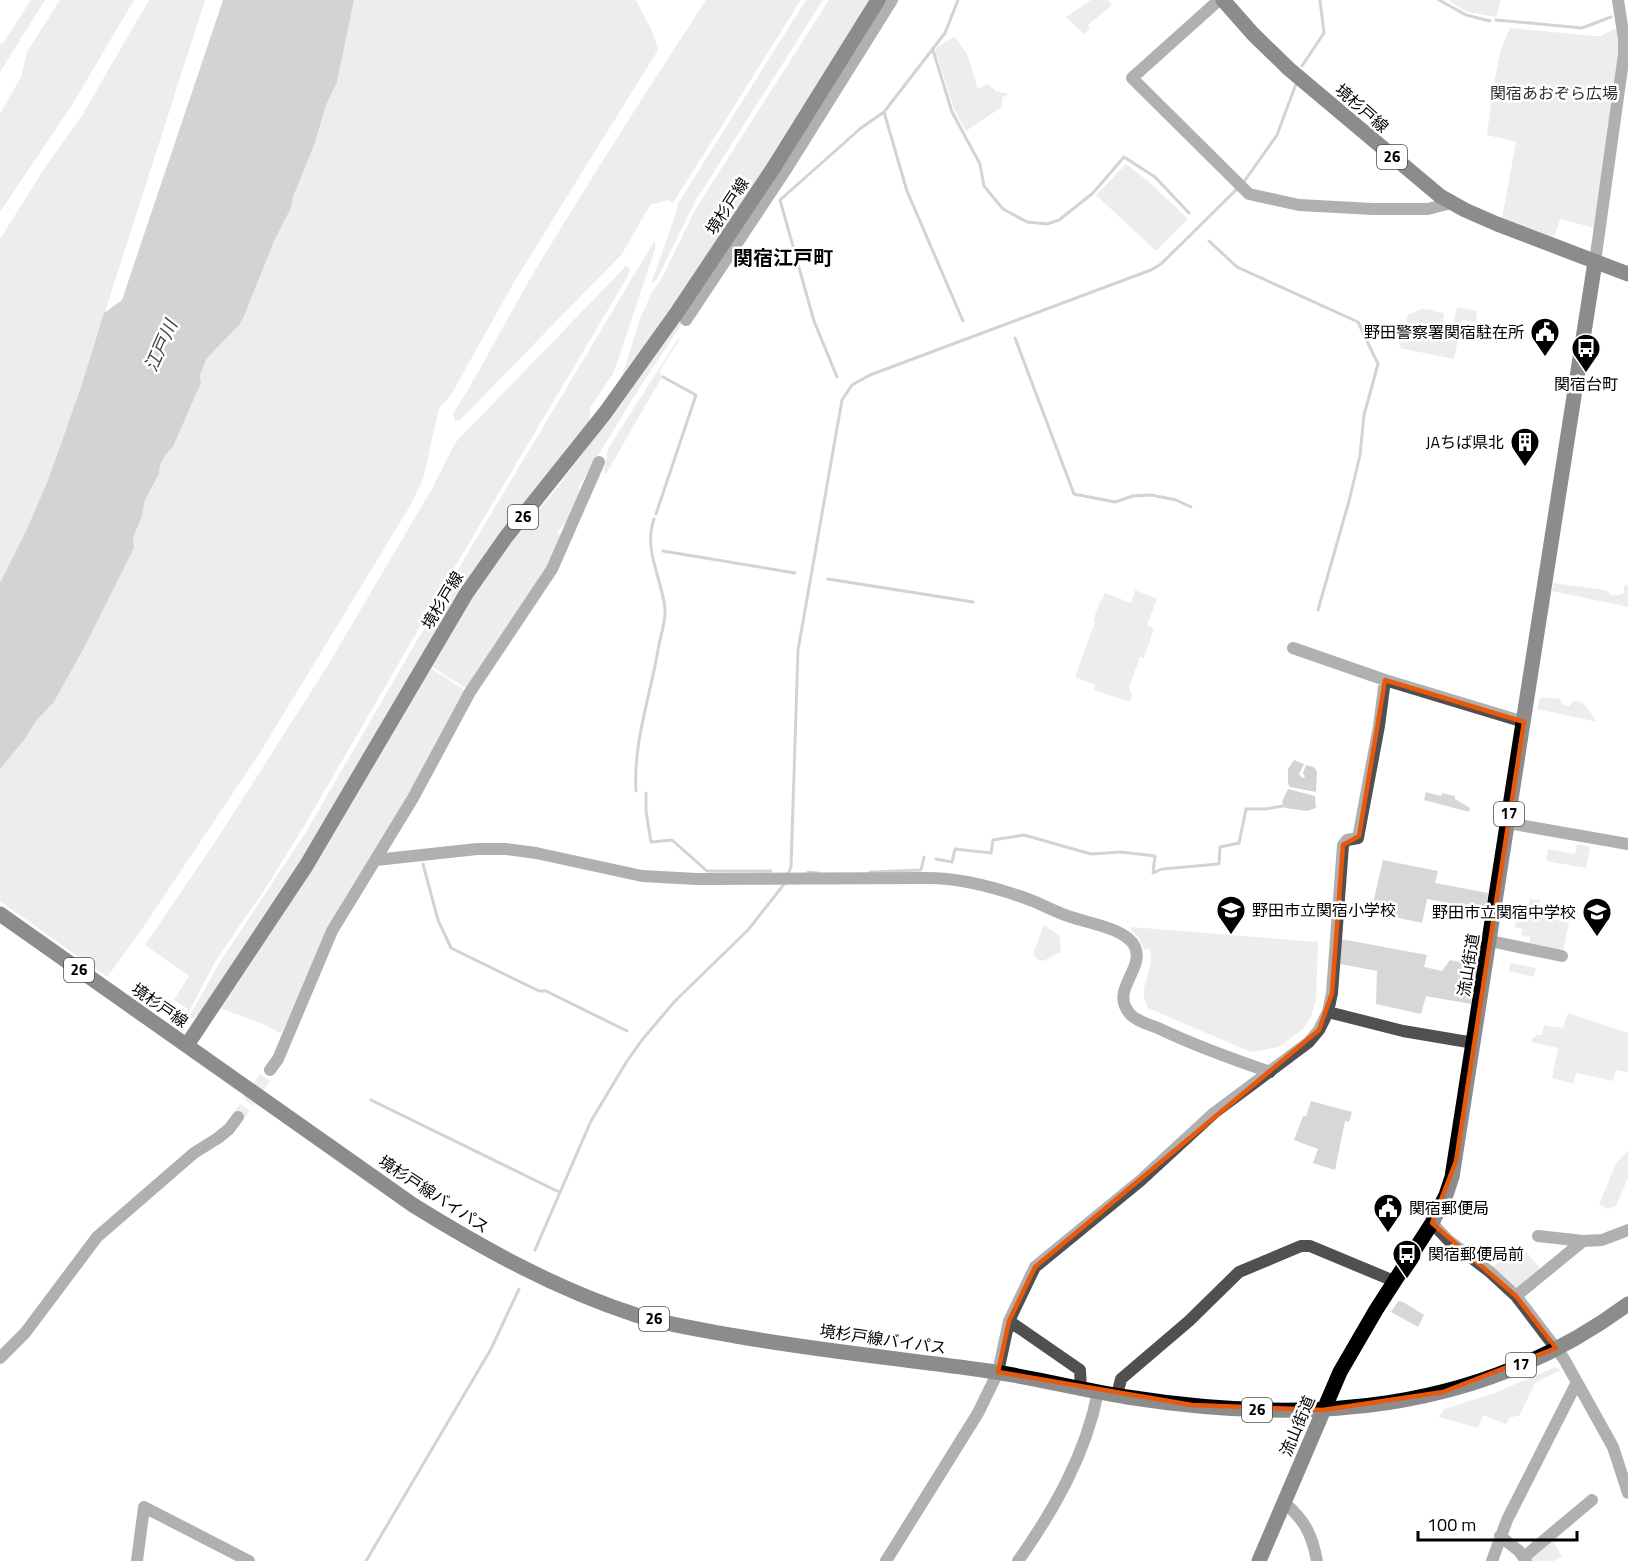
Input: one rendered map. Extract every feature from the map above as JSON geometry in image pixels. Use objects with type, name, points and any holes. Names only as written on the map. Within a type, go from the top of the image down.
[{"type":"main road","name":"境杉戸線","points":[[0,914],[187,1045],[306,867],[466,594],[506,537],[598,422],[678,311],[774,167],[878,0]]},
{"type":"main road","name":"境杉戸線","points":[[1223,0],[1252,34],[1289,69],[1417,179],[1451,203],[1497,224],[1628,274]]},
{"type":"main road","name":"流山街道","points":[[1259,1561],[1340,1372],[1394,1281],[1432,1223],[1452,1177],[1595,262]]},
{"type":"main road","name":"境杉戸線バイパス","points":[[187,1045],[422,1210],[508,1261],[592,1299],[639,1316],[681,1326],[877,1358],[998,1372],[1117,1395],[1251,1410],[1323,1410],[1383,1404],[1443,1392],[1509,1370],[1591,1329],[1628,1304]]},
{"type":"street","points":[[686,320],[785,171],[892,0]]},
{"type":"street","points":[[1219,0],[1132,78],[1245,191],[1249,194],[1299,205],[1331,207],[1428,209],[1451,203]]},
{"type":"street","points":[[1595,262],[1624,54],[1618,0]]},
{"type":"street","points":[[270,1070],[278,1059],[332,931],[413,798],[470,692],[552,569],[599,462]]},
{"type":"street","points":[[1293,648],[1385,680],[1524,722]]},
{"type":"street","points":[[886,1561],[978,1413],[998,1372],[1009,1322],[1035,1267],[1140,1181],[1214,1113],[1309,1042],[1319,1030],[1328,1012],[1332,993],[1343,845],[1347,840],[1358,838],[1385,680]]},
{"type":"street","points":[[1508,823],[1628,844]]},
{"type":"street","points":[[376,860],[477,849],[506,849],[536,853],[642,876],[697,879],[945,878],[1025,898],[1058,913],[1109,929],[1126,937],[1136,950],[1136,960],[1123,992],[1125,1005],[1132,1016],[1202,1048],[1270,1072]]},
{"type":"street","points":[[1490,941],[1562,957]]},
{"type":"street","points":[[1328,1012],[1403,1031],[1474,1043]]},
{"type":"street","points":[[0,1358],[25,1334],[97,1237],[194,1153],[229,1129],[238,1117]]},
{"type":"street","points":[[1432,1223],[1448,1240],[1490,1272],[1516,1296],[1556,1348],[1613,1447],[1628,1491]]},
{"type":"street","points":[[1538,1236],[1583,1241],[1602,1240],[1628,1230]]},
{"type":"street","points":[[1516,1296],[1583,1241]]},
{"type":"street","points":[[1117,1395],[1121,1378],[1175,1333],[1239,1272],[1255,1264],[1301,1246],[1310,1246],[1394,1281]]},
{"type":"street","points":[[1009,1322],[1080,1370],[1081,1389]]},
{"type":"street","points":[[1492,1561],[1500,1536],[1577,1382]]},
{"type":"street","points":[[1018,1561],[1062,1493],[1095,1409],[1098,1392]]},
{"type":"street","points":[[1500,1536],[1520,1551],[1525,1559],[1592,1500]]},
{"type":"street","points":[[1285,1503],[1302,1520],[1309,1532],[1317,1561]]},
{"type":"street","points":[[137,1561],[144,1508],[249,1561]]},
{"type":"highlighted area","points":[[1385,680],[1524,722],[1456,1161],[1432,1223],[1516,1296],[1556,1348],[1443,1392],[1323,1410],[1192,1405],[998,1372],[1009,1321],[1035,1267],[1319,1030],[1332,993],[1343,845],[1359,836]]},
{"type":"green space","points":[[31,0],[45,0],[0,72],[0,44],[3,43]]},
{"type":"green space","points":[[60,0],[134,0],[72,105],[0,212],[0,114],[21,77],[27,52]]},
{"type":"green space","points":[[149,0],[205,0],[81,387],[48,480],[0,583],[0,239],[44,169],[81,117]]},
{"type":"green space","points":[[354,0],[636,0],[653,33],[658,50],[514,282],[451,395],[439,408],[423,479],[410,506],[261,751],[140,932],[107,977],[0,901],[0,769],[24,740],[36,720],[54,702],[84,648],[134,548],[133,538],[142,516],[145,500],[159,474],[160,465],[173,447],[201,383],[200,375],[207,358],[248,306],[275,239],[291,208],[293,197],[315,143],[326,105],[337,82]]},
{"type":"green space","points":[[706,0],[801,0],[673,203],[668,200],[650,205],[622,254],[460,420],[455,421],[453,414],[530,279]]},
{"type":"green space","points":[[806,0],[823,0],[696,200],[657,279],[651,284],[677,205]]},
{"type":"green space","points":[[829,0],[870,0],[759,179],[620,385],[617,383],[623,373],[640,319],[695,210]]},
{"type":"green space","points":[[1091,0],[1108,0],[1112,5],[1088,25],[1090,29],[1084,34],[1066,17]]},
{"type":"green space","points":[[1448,0],[1500,0],[1497,17],[1467,12]]},
{"type":"green space","name":"関宿あおぞら広場","points":[[1511,28],[1593,36],[1617,30],[1619,46],[1595,228],[1560,219],[1554,237],[1502,218],[1516,142],[1487,135],[1501,49]]},
{"type":"green space","points":[[955,37],[967,54],[978,89],[988,84],[996,91],[1008,94],[1002,98],[1002,107],[966,131],[954,109],[935,49]]},
{"type":"green space","points":[[1126,164],[1148,181],[1188,219],[1156,251],[1096,195]]},
{"type":"green space","points":[[768,194],[638,390],[578,488],[583,491],[569,520],[557,532],[563,536],[543,579],[467,689],[431,666],[479,586],[557,488],[632,387]]},
{"type":"green space","points":[[655,240],[655,249],[614,372],[590,408],[590,424],[543,485],[309,849],[198,1015],[186,1022],[220,962],[306,832],[473,544]]},
{"type":"green space","points":[[626,266],[630,269],[628,276],[307,821],[265,889],[216,960],[184,1021],[182,1020],[188,1009],[174,1000],[189,976],[145,945],[219,836],[328,665],[433,487],[455,443]]},
{"type":"green space","points":[[1457,307],[1477,311],[1476,322],[1462,320],[1454,359],[1399,348],[1408,315],[1421,309],[1435,310],[1444,313],[1443,322],[1453,324]]},
{"type":"green space","points":[[681,337],[659,372],[663,375],[606,474],[604,473],[608,449]]},
{"type":"green space","points":[[1553,583],[1598,589],[1607,591],[1611,595],[1624,593],[1624,586],[1628,584],[1628,607],[1552,591]]},
{"type":"green space","points":[[1135,590],[1157,599],[1147,625],[1154,629],[1144,658],[1140,657],[1129,687],[1132,695],[1130,702],[1094,690],[1095,685],[1075,677],[1095,622],[1093,621],[1100,601],[1105,593],[1131,603]]},
{"type":"green space","points":[[430,668],[466,691],[281,1033],[219,1008]]},
{"type":"green space","points":[[1542,697],[1560,699],[1562,704],[1569,706],[1574,701],[1578,701],[1587,708],[1597,722],[1537,709]]},
{"type":"green space","points":[[1426,792],[1441,796],[1442,793],[1455,796],[1455,799],[1470,808],[1469,812],[1424,800]]},
{"type":"green space","points":[[1577,844],[1590,847],[1586,868],[1546,861],[1548,849],[1575,854]]},
{"type":"green space","points":[[1383,860],[1438,871],[1435,883],[1488,893],[1486,910],[1427,899],[1422,923],[1371,912]]},
{"type":"green space","points":[[1530,899],[1540,900],[1537,915],[1569,923],[1563,952],[1529,945],[1530,937],[1521,935],[1522,929],[1514,927],[1516,922],[1525,916]]},
{"type":"green space","points":[[1044,925],[1060,936],[1061,952],[1043,961],[1037,959],[1033,954]]},
{"type":"green space","points":[[1131,927],[1318,942],[1316,1001],[1311,1016],[1303,1029],[1279,1047],[1251,1052],[1148,1008],[1144,992],[1151,957],[1149,949],[1144,950]]},
{"type":"green space","points":[[1341,939],[1427,955],[1424,967],[1442,971],[1450,960],[1475,965],[1477,967],[1471,1004],[1426,996],[1421,1014],[1376,1004],[1377,971],[1340,964]]},
{"type":"green space","points":[[1510,963],[1536,968],[1534,977],[1509,971]]},
{"type":"green space","points":[[1568,1013],[1628,1033],[1628,1072],[1616,1070],[1613,1081],[1576,1073],[1574,1084],[1552,1078],[1558,1048],[1531,1042],[1537,1035],[1542,1035],[1544,1025],[1563,1028]]},
{"type":"green space","points":[[1311,1101],[1352,1112],[1349,1122],[1345,1121],[1335,1170],[1313,1163],[1318,1149],[1294,1140]]},
{"type":"green space","points":[[1628,1150],[1628,1178],[1616,1206],[1608,1209],[1599,1204],[1616,1164]]},
{"type":"green space","points":[[1521,1245],[1541,1270],[1518,1288],[1513,1287],[1491,1268]]},
{"type":"green space","points":[[1398,1301],[1424,1315],[1418,1327],[1391,1312]]},
{"type":"green space","points":[[1555,1367],[1561,1370],[1535,1383],[1520,1415],[1509,1418],[1506,1424],[1483,1415],[1478,1428],[1439,1417],[1444,1409],[1495,1393]]},
{"type":"green space","points":[[1552,1540],[1562,1556],[1554,1561],[1531,1561],[1532,1557]]},
{"type":"water","name":"江戸川","points":[[223,0],[354,0],[337,82],[326,105],[315,143],[293,197],[291,208],[275,239],[244,316],[239,325],[207,358],[200,375],[201,383],[173,447],[160,465],[159,474],[145,500],[142,516],[133,538],[134,548],[54,702],[36,721],[0,769],[0,583],[48,480],[104,313],[122,300]]},
{"type":"water","points":[[1294,760],[1304,764],[1299,774],[1302,778],[1305,777],[1303,773],[1306,765],[1314,767],[1317,772],[1316,792],[1290,787],[1288,769]]},
{"type":"water","points":[[1288,789],[1315,796],[1316,808],[1307,811],[1285,808],[1282,802]]},
{"type":"waterway","points":[[958,0],[945,33],[884,112],[907,191],[963,321]]},
{"type":"waterway","points":[[1302,66],[1324,33],[1320,0]]},
{"type":"waterway","points":[[1439,0],[1466,15],[1490,21]]},
{"type":"waterway","points":[[1496,20],[1582,28],[1611,17]]},
{"type":"waterway","points":[[933,50],[952,112],[980,164],[984,186],[1003,209],[1027,222],[1047,224],[1059,220],[1093,193],[1124,157],[1155,177],[1189,213]]},
{"type":"waterway","points":[[1243,183],[1277,135],[1296,84]]},
{"type":"waterway","points":[[837,377],[814,321],[780,200],[861,128],[884,112]]},
{"type":"waterway","points":[[788,874],[791,867],[798,650],[842,400],[852,385],[870,375],[1151,270],[1161,264],[1239,187]]},
{"type":"waterway","points":[[1209,241],[1237,267],[1358,322],[1378,364],[1364,415],[1360,455],[1349,501],[1318,610]]},
{"type":"waterway","points":[[1015,338],[1074,494],[1115,502],[1133,496],[1151,495],[1176,500],[1191,507]]},
{"type":"waterway","points":[[656,514],[696,395],[663,377]]},
{"type":"waterway","points":[[636,791],[637,755],[665,614],[652,553],[651,530],[654,519]]},
{"type":"waterway","points":[[663,551],[795,573]]},
{"type":"waterway","points":[[828,579],[973,602]]},
{"type":"waterway","points":[[646,793],[646,811],[651,842],[672,840],[707,871],[771,871]]},
{"type":"waterway","points":[[936,859],[952,862],[955,849],[991,853],[993,840],[1024,835],[1091,854],[1121,852],[1155,856],[1153,873],[1162,869],[1219,864],[1220,847],[1239,843],[1246,809],[1283,806]]},
{"type":"waterway","points":[[870,872],[921,870],[924,857]]},
{"type":"waterway","points":[[423,864],[438,920],[451,948],[627,1031]]},
{"type":"waterway","points":[[808,872],[818,873]]},
{"type":"waterway","points":[[535,1250],[591,1121],[627,1061],[675,1001],[748,930],[785,883]]},
{"type":"waterway","points":[[371,1100],[559,1192]]},
{"type":"waterway","points":[[366,1561],[491,1349],[519,1289]]},
{"type":"tunnel","points":[[238,1117],[270,1070]]},
{"type":"place","name":"野田警察署関宿駐在所","points":[[1545,358]]},
{"type":"place","name":"関宿台町","points":[[1586,374]]},
{"type":"place","name":"JAちば県北","points":[[1525,468]]},
{"type":"place","name":"野田市立関宿小学校","points":[[1231,936]]},
{"type":"place","name":"野田市立関宿中学校","points":[[1597,938]]},
{"type":"place","name":"関宿郵便局","points":[[1388,1234]]},
{"type":"place","name":"関宿郵便局前","points":[[1407,1280]]},
{"type":"district","name":"関宿江戸町","points":[[783,258]]}]
